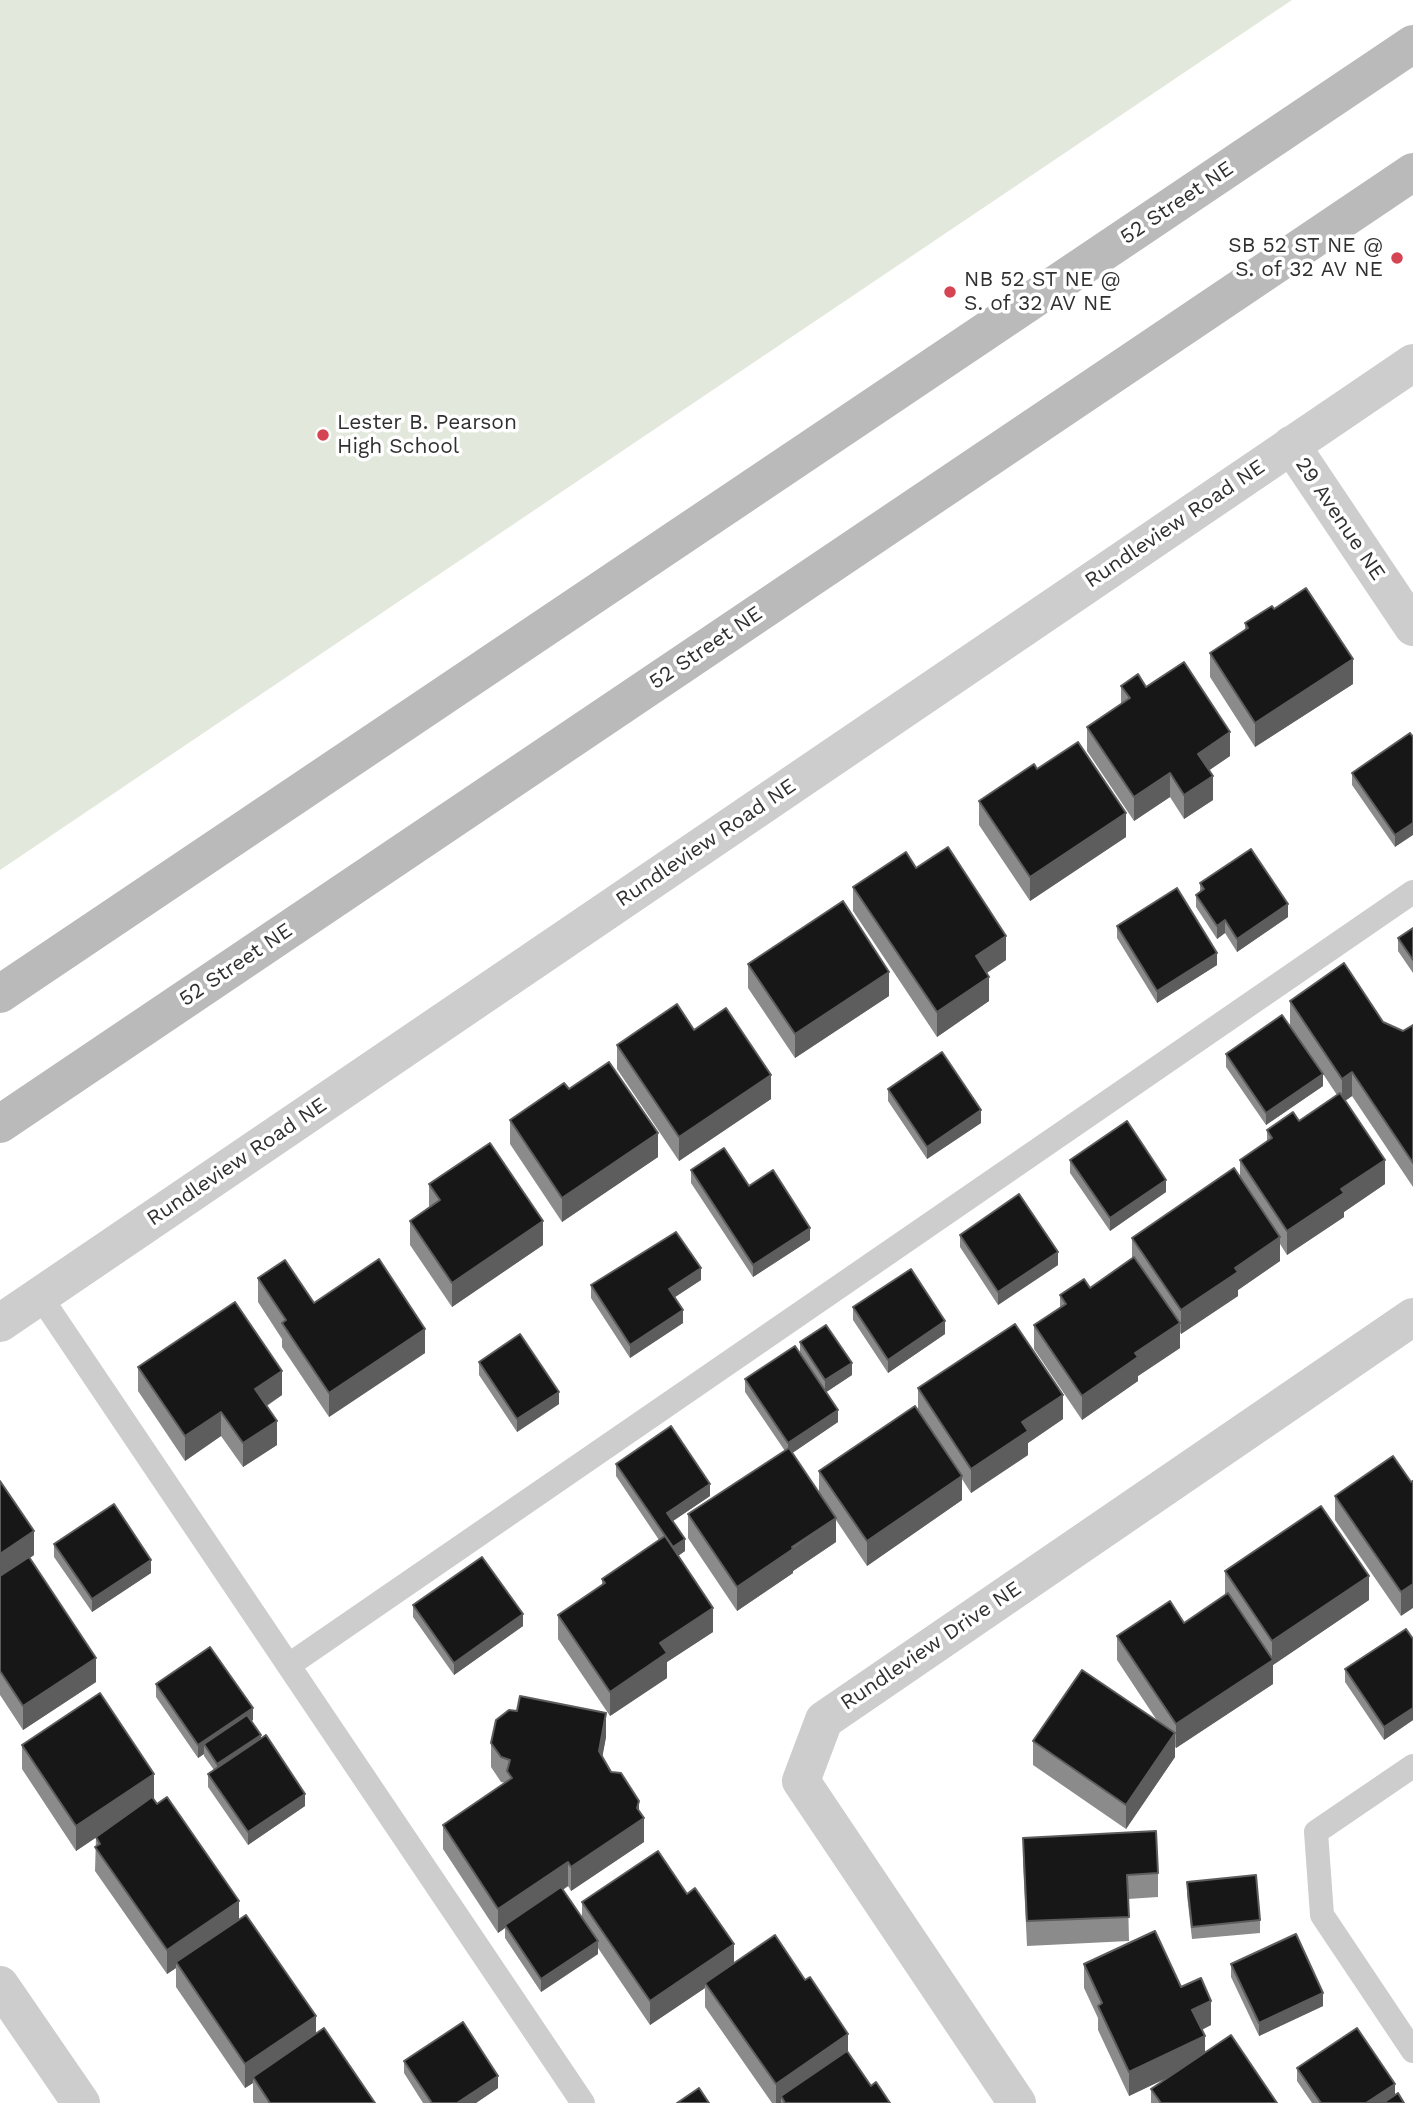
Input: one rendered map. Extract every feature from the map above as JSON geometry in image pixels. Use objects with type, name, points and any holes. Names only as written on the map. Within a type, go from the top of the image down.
[{"type":"main road","name":"52 Street NE","points":[[0,994],[1413,44]]},
{"type":"main road","name":"52 Street NE","points":[[0,1124],[1413,172]]},
{"type":"street","name":"Rundleview Road NE","points":[[0,1323],[1413,363]]},
{"type":"street","name":"29 Avenue NE","points":[[1291,445],[1413,627]]},
{"type":"street","name":"Rundleview Drive NE","points":[[1017,2103],[800,1781],[824,1720],[1413,1317]]},
{"type":"street","points":[[0,1985],[82,2103]]},
{"type":"lane","points":[[289,1665],[1413,892]]},
{"type":"lane","points":[[40,1296],[583,2103]]},
{"type":"lane","points":[[1413,1766],[1316,1832],[1322,1915],[1413,2051]]},
{"type":"shaded area","name":"Lester B. Pearson High School","points":[[0,0],[1292,0],[0,870]]},
{"type":"building","points":[[1306,588],[1353,659],[1255,723],[1210,653],[1248,628],[1245,623],[1272,606],[1274,609]]},
{"type":"building","points":[[1184,662],[1230,732],[1198,754],[1213,776],[1184,795],[1170,773],[1134,797],[1087,727],[1130,698],[1121,686],[1138,674],[1146,687]]},
{"type":"building","points":[[1410,733],[1413,737],[1413,823],[1395,835],[1352,773]]},
{"type":"building","points":[[1078,742],[1126,813],[1030,877],[979,801],[1034,764],[1037,769]]},
{"type":"building","points":[[948,847],[1006,936],[976,956],[989,977],[937,1012],[853,887],[906,852],[916,868]]},
{"type":"building","points":[[1251,849],[1288,904],[1237,939],[1225,920],[1217,926],[1196,895],[1204,889],[1200,883]]},
{"type":"building","points":[[1177,888],[1217,953],[1157,991],[1117,926]]},
{"type":"building","points":[[843,901],[889,972],[795,1034],[748,964]]},
{"type":"building","points":[[1413,928],[1413,960],[1398,938]]},
{"type":"building","points":[[1344,963],[1383,1022],[1403,1031],[1413,1025],[1413,1163],[1352,1072],[1342,1079],[1290,1001]]},
{"type":"building","points":[[677,1004],[694,1030],[726,1008],[771,1075],[679,1137],[617,1045]]},
{"type":"building","points":[[1282,1015],[1323,1074],[1266,1113],[1226,1054]]},
{"type":"building","points":[[942,1052],[981,1110],[927,1147],[888,1089]]},
{"type":"building","points":[[609,1062],[658,1133],[562,1198],[510,1120],[564,1083],[569,1089]]},
{"type":"building","points":[[1340,1093],[1385,1160],[1341,1189],[1344,1193],[1287,1231],[1240,1160],[1272,1138],[1267,1130],[1293,1112],[1299,1121]]},
{"type":"building","points":[[1127,1121],[1166,1180],[1110,1218],[1070,1160]]},
{"type":"building","points":[[490,1143],[543,1221],[452,1283],[410,1221],[440,1200],[429,1184]]},
{"type":"building","points":[[724,1148],[749,1186],[773,1170],[810,1228],[753,1265],[691,1170]]},
{"type":"building","points":[[1234,1168],[1280,1237],[1235,1268],[1238,1272],[1181,1310],[1132,1238]]},
{"type":"building","points":[[1019,1194],[1058,1252],[998,1292],[960,1235]]},
{"type":"building","points":[[676,1232],[701,1268],[669,1289],[683,1310],[630,1345],[591,1285]]},
{"type":"building","points":[[1134,1257],[1180,1323],[1135,1353],[1138,1357],[1082,1396],[1034,1325],[1066,1304],[1060,1295],[1084,1279],[1090,1288]]},
{"type":"building","points":[[379,1259],[425,1329],[329,1393],[282,1323],[286,1320],[258,1278],[285,1260],[314,1303]]},
{"type":"building","points":[[911,1269],[945,1321],[888,1360],[853,1307]]},
{"type":"building","points":[[235,1302],[282,1371],[255,1389],[277,1421],[243,1443],[221,1412],[185,1436],[138,1367]]},
{"type":"building","points":[[1015,1324],[1063,1395],[1022,1422],[1028,1431],[971,1469],[918,1388]]},
{"type":"building","points":[[826,1325],[852,1363],[825,1380],[800,1342]]},
{"type":"building","points":[[520,1334],[559,1392],[517,1419],[479,1362]]},
{"type":"building","points":[[795,1346],[838,1410],[788,1443],[745,1379]]},
{"type":"building","points":[[915,1406],[962,1476],[867,1541],[819,1471]]},
{"type":"building","points":[[671,1426],[710,1484],[667,1513],[685,1539],[673,1547],[616,1464]]},
{"type":"building","points":[[789,1448],[836,1518],[737,1587],[688,1514]]},
{"type":"building","points":[[1393,1456],[1411,1482],[1413,1481],[1413,1584],[1401,1592],[1335,1496]]},
{"type":"building","points":[[0,1481],[34,1531],[0,1554]]},
{"type":"building","points":[[114,1504],[151,1560],[92,1599],[54,1544]]},
{"type":"building","points":[[1321,1506],[1369,1576],[1272,1641],[1225,1571]]},
{"type":"building","points":[[665,1536],[713,1608],[660,1643],[667,1653],[610,1692],[558,1615],[605,1583],[602,1579]]},
{"type":"building","points":[[29,1557],[96,1658],[23,1706],[0,1671],[0,1576]]},
{"type":"building","points":[[482,1557],[523,1614],[454,1663],[413,1605]]},
{"type":"building","points":[[1228,1593],[1273,1660],[1176,1724],[1117,1636],[1170,1601],[1184,1623]]},
{"type":"building","points":[[1406,1629],[1413,1639],[1413,1708],[1384,1727],[1345,1669]]},
{"type":"building","points":[[210,1647],[253,1708],[198,1745],[156,1684]]},
{"type":"building","points":[[1082,1670],[1175,1733],[1126,1805],[1033,1741]]},
{"type":"building","points":[[100,1693],[154,1774],[76,1826],[22,1745]]},
{"type":"building","points":[[520,1696],[606,1713],[599,1751],[611,1772],[621,1773],[639,1801],[637,1808],[644,1818],[571,1867],[568,1862],[498,1909],[443,1825],[512,1778],[507,1771],[510,1760],[501,1757],[491,1743],[496,1720],[509,1710],[517,1711]]},
{"type":"building","points":[[247,1715],[261,1735],[217,1764],[204,1744]]},
{"type":"building","points":[[266,1735],[305,1794],[248,1832],[208,1774]]},
{"type":"building","points":[[152,1797],[157,1804],[167,1797],[239,1901],[167,1950],[95,1847],[100,1844],[96,1837]]},
{"type":"building","points":[[1156,1831],[1158,1873],[1127,1875],[1129,1917],[1027,1921],[1023,1838]]},
{"type":"building","points":[[658,1851],[687,1894],[695,1888],[734,1944],[650,2001],[582,1902]]},
{"type":"building","points":[[1256,1875],[1260,1920],[1192,1927],[1187,1882]]},
{"type":"building","points":[[561,1887],[598,1941],[541,1979],[505,1925]]},
{"type":"building","points":[[246,1915],[316,2016],[245,2064],[176,1962]]},
{"type":"building","points":[[1155,1931],[1181,1987],[1201,1978],[1211,2001],[1192,2010],[1205,2036],[1129,2072],[1098,2006],[1102,2003],[1084,1964]]},
{"type":"building","points":[[1296,1934],[1323,1993],[1259,2023],[1231,1964]]},
{"type":"building","points":[[775,1935],[805,1980],[810,1977],[848,2034],[776,2084],[705,1983]]},
{"type":"building","points":[[463,2022],[498,2076],[457,2103],[432,2103],[404,2061]]},
{"type":"building","points":[[324,2028],[375,2103],[270,2103],[253,2077]]},
{"type":"building","points":[[1357,2028],[1395,2084],[1366,2103],[1321,2103],[1297,2068]]},
{"type":"building","points":[[1231,2035],[1277,2103],[1161,2103],[1151,2089]]},
{"type":"building","points":[[847,2051],[871,2086],[876,2082],[890,2103],[785,2103],[781,2096]]},
{"type":"building","points":[[699,2088],[709,2103],[677,2103]]},
{"type":"building","points":[[1398,2093],[1404,2103],[1383,2103]]},
{"type":"place","name":"SB 52 ST NE @ S. of 32 AV NE","points":[[1397,258]]},
{"type":"place","name":"NB 52 ST NE @ S. of 32 AV NE","points":[[950,292]]},
{"type":"place","name":"Lester B. Pearson High School","points":[[323,435]]}]
